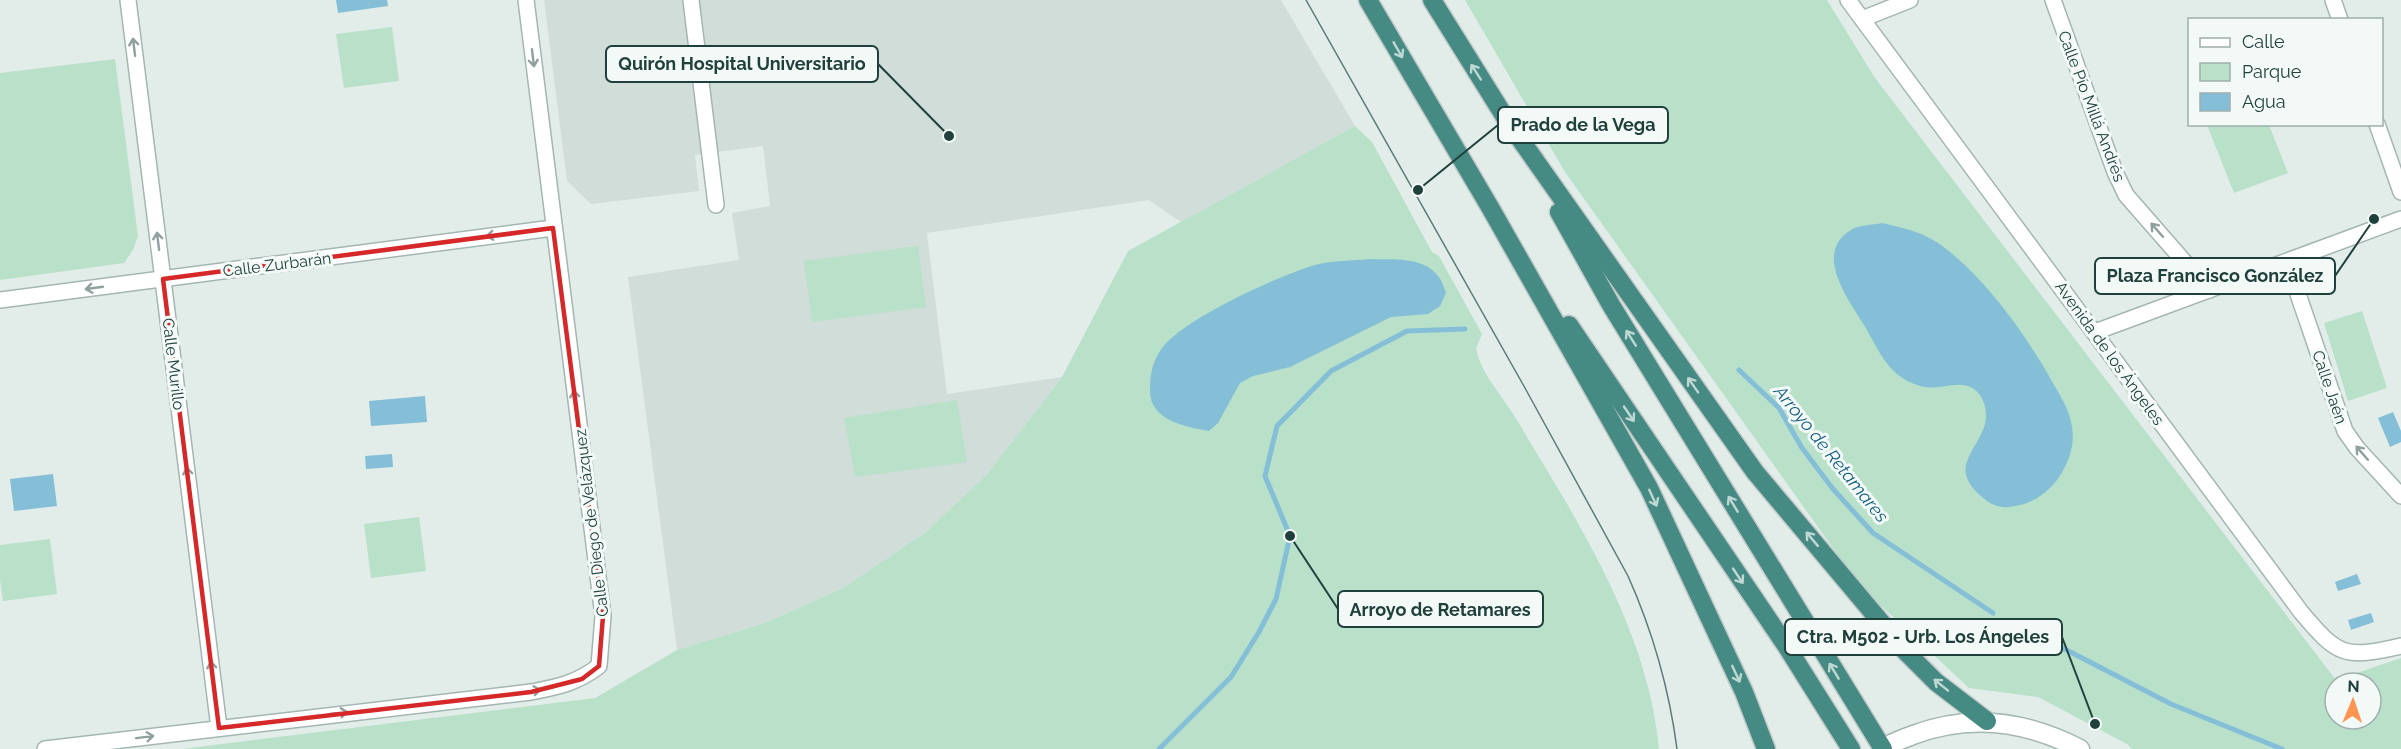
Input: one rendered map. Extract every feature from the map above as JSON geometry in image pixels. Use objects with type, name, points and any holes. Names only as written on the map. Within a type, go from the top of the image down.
[{"type":"highway","points":[[1368,0],[1491,209],[1649,488],[1744,692],[1766,749]]},
{"type":"highway","points":[[1432,0],[1508,122],[1611,305],[1883,749]]},
{"type":"highway","points":[[1508,122],[1755,472],[1906,652],[1936,682],[1987,721]]},
{"type":"highway","points":[[1491,209],[1786,647],[1846,742]]},
{"type":"street","name":"Calle Murillo","points":[[128,0],[219,728]]},
{"type":"street","name":"Calle Diego de Velázquez","points":[[45,749],[531,692],[582,679],[599,666],[603,616],[526,0]]},
{"type":"street","points":[[691,0],[716,205]]},
{"type":"street","name":"Avenida de los Ángeles","points":[[1848,0],[2301,612],[2327,643],[2348,652],[2366,654],[2401,646]]},
{"type":"street","points":[[1862,19],[1910,0]]},
{"type":"street","name":"Calle Pío Millá Andrés","points":[[2053,0],[2115,172],[2126,195],[2209,290]]},
{"type":"street","points":[[2333,0],[2339,18]]},
{"type":"street","points":[[2378,126],[2401,192]]},
{"type":"street","points":[[2095,332],[2401,219]]},
{"type":"street","name":"Calle Zurbarán","points":[[0,300],[553,228]]},
{"type":"street","name":"Calle Jaén","points":[[2287,262],[2345,431],[2357,448],[2401,496]]},
{"type":"street","points":[[1883,749],[1936,726],[1987,721],[2035,729],[2080,749]]},
{"type":"highlighted area","points":[[553,228],[603,616],[599,666],[582,679],[531,692],[219,728],[163,279]]},
{"type":"shaded area","points":[[544,0],[1281,0],[1355,126],[1181,222],[1149,200],[927,233],[947,394],[1062,377],[988,473],[926,532],[843,588],[765,623],[677,650],[628,277],[739,260],[732,213],[770,206],[763,146],[695,155],[699,191],[591,204],[567,181]]},
{"type":"green space","points":[[1465,0],[1827,0],[1875,78],[2329,671],[2323,671],[2323,731],[2383,731],[2383,671],[2363,671],[2401,658],[2401,749],[2132,749],[2127,744],[2038,697],[1969,688],[1860,586],[1565,172]]},
{"type":"green space","points":[[392,27],[399,81],[344,88],[336,34]]},
{"type":"green space","points":[[115,59],[138,236],[133,250],[124,263],[0,280],[0,73]]},
{"type":"green space","points":[[1355,126],[1372,142],[1432,252],[1439,256],[1482,334],[1476,349],[1485,373],[1515,417],[1595,554],[1630,630],[1643,669],[1653,709],[1659,749],[182,749],[595,698],[677,650],[765,623],[843,588],[926,532],[988,473],[1062,377],[1128,251]]},
{"type":"green space","points":[[2207,126],[2269,126],[2288,173],[2234,193]]},
{"type":"green space","points":[[918,246],[926,307],[812,322],[804,261]]},
{"type":"green space","points":[[2362,311],[2387,388],[2348,401],[2324,323]]},
{"type":"green space","points":[[957,400],[967,462],[855,477],[844,418]]},
{"type":"green space","points":[[419,517],[426,571],[371,578],[364,524]]},
{"type":"green space","points":[[50,539],[57,594],[3,601],[0,580],[0,545]]},
{"type":"water","points":[[336,0],[387,0],[388,6],[338,13]]},
{"type":"water","points":[[1882,223],[1930,238],[1961,261],[2006,311],[2032,348],[2061,397],[2072,425],[2073,440],[2070,454],[2057,480],[2035,499],[2010,507],[2001,507],[1986,500],[1973,487],[1967,479],[1966,463],[1985,425],[1985,408],[1981,397],[1968,386],[1931,388],[1919,386],[1897,374],[1881,354],[1843,290],[1834,263],[1835,251],[1840,240],[1854,228]]},
{"type":"water","points":[[1370,259],[1407,260],[1432,270],[1441,280],[1446,293],[1440,306],[1428,314],[1391,317],[1290,367],[1253,376],[1240,383],[1218,423],[1209,431],[1171,421],[1156,409],[1150,391],[1154,364],[1162,348],[1190,324],[1233,299],[1299,270],[1328,262]]},
{"type":"water","points":[[425,396],[427,422],[371,426],[369,401]]},
{"type":"water","points":[[2393,412],[2401,431],[2401,442],[2390,447],[2378,418]]},
{"type":"water","points":[[392,454],[393,467],[366,469],[365,456]]},
{"type":"water","points":[[53,474],[57,506],[14,511],[10,479]]},
{"type":"water","points":[[2357,574],[2361,584],[2338,591],[2335,582]]},
{"type":"water","points":[[2371,613],[2374,622],[2351,630],[2348,620]]},
{"type":"waterway","name":"Arroyo de Retamares","points":[[1159,749],[1231,677],[1276,599],[1290,536],[1265,476],[1277,426],[1331,371],[1407,331],[1465,329]]},
{"type":"waterway","name":"Arroyo de Retamares","points":[[1739,370],[1779,408],[1802,448],[1833,489],[1873,533],[1993,613]]},
{"type":"waterway","name":"Arroyo de Retamares","points":[[2028,630],[2171,704],[2282,749]]},
{"type":"tram line","points":[[1306,0],[1525,388],[1628,576],[1659,661],[1677,749]]},
{"type":"place","name":"Quirón Hospital Universitario","points":[[949,136]]},
{"type":"place","name":"Prado de la Vega","points":[[1418,190]]},
{"type":"place","name":"Plaza Francisco González","points":[[2374,219]]},
{"type":"place","name":"Arroyo de Retamares","points":[[1290,536]]},
{"type":"place","name":"Ctra. M502 - Urb. Los Ángeles","points":[[2095,724]]}]
